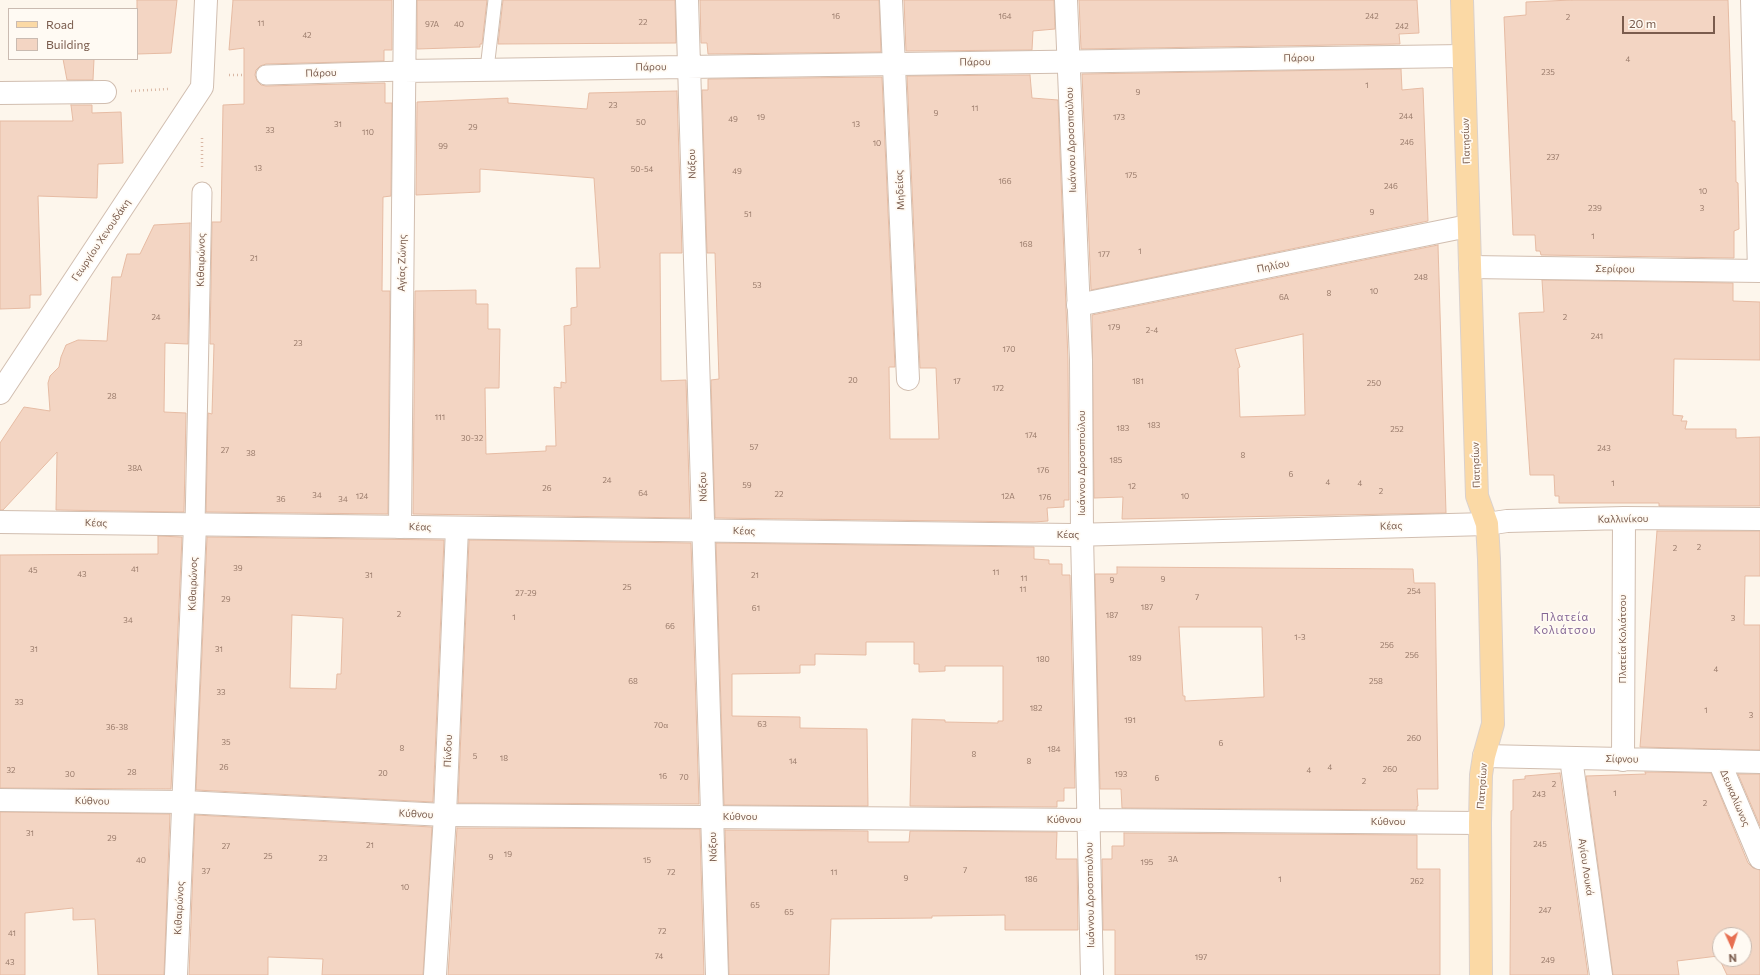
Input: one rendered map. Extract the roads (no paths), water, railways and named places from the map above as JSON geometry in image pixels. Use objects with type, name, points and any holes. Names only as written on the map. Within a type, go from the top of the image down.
[{"type":"main road","name":"Πατησίων","points":[[1462,0],[1477,496],[1487,524],[1489,559],[1492,724],[1481,775],[1481,975]]},
{"type":"street","name":"Γεωργίου Χενουδάκη","points":[[0,393],[202,82],[206,0]]},
{"type":"street","name":"Αγίας Ζώνης","points":[[400,527],[405,0]]},
{"type":"street","name":"Νάξου","points":[[687,0],[717,975]]},
{"type":"street","name":"Μηδείας","points":[[891,0],[908,379]]},
{"type":"street","name":"Ιωάννου Δροσοπούλου","points":[[1066,0],[1081,360],[1082,535],[1092,975]]},
{"type":"street","points":[[1752,0],[1760,271]]},
{"type":"street","name":"Πάρου","points":[[266,75],[487,69],[1463,56]]},
{"type":"street","points":[[0,93],[105,92]]},
{"type":"street","name":"Κιθαιρώνος","points":[[176,975],[195,525],[202,192]]},
{"type":"street","name":"Πηλίου","points":[[1078,305],[1468,226]]},
{"type":"street","name":"Σερίφου","points":[[1470,267],[1760,271]]},
{"type":"street","name":"Καλλινίκου","points":[[1487,524],[1506,521],[1624,518],[1760,519]]},
{"type":"street","name":"Πλατεία Κολιάτσου","points":[[1623,760],[1624,518]]},
{"type":"street","name":"Κέας","points":[[0,522],[1082,535],[1487,524]]},
{"type":"street","name":"Πίνδου","points":[[435,975],[445,815],[456,528]]},
{"type":"street","name":"Σίφνου","points":[[1484,756],[1760,762]]},
{"type":"street","name":"Αγίου Λουκά","points":[[1571,758],[1600,975]]},
{"type":"street","name":"Δευκαλίωνος","points":[[1719,761],[1760,858]]},
{"type":"street","name":"Κύθνου","points":[[0,800],[184,802],[445,815],[1480,823]]},
{"type":"lane","points":[[487,69],[495,0]]},
{"type":"district","name":"Πλατεία Κολιάτσου","points":[[1565,623]]}]
